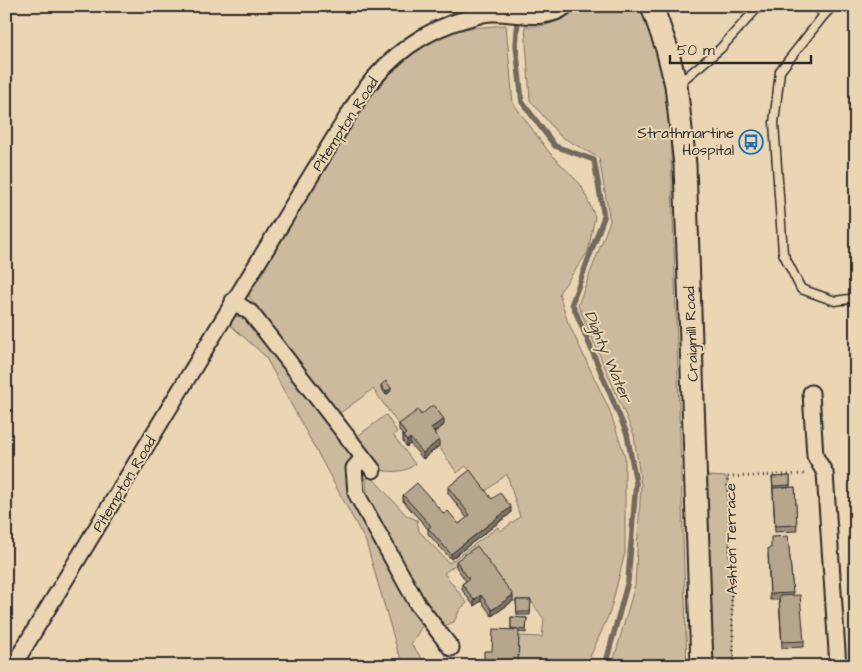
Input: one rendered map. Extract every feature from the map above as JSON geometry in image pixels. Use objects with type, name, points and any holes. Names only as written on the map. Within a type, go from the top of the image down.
[{"type":"street","name":"Pitempton Road","points":[[12,666],[199,361],[233,301],[362,93],[374,77],[409,45],[443,25],[490,12],[533,16],[560,11],[566,6]]},
{"type":"street","name":"Craigmill Road","points":[[652,6],[667,49],[676,86],[685,165],[702,666]]},
{"type":"street","points":[[233,301],[251,313],[373,470]]},
{"type":"street","points":[[811,393],[815,456],[825,473],[838,666]]},
{"type":"street","points":[[363,458],[354,468],[356,493],[418,606],[451,648]]},
{"type":"lane","points":[[676,86],[720,49],[759,6]]},
{"type":"lane","points":[[818,6],[824,15]]},
{"type":"lane","points":[[833,6],[780,71],[774,123],[783,253],[801,289],[835,301],[856,298]]},
{"type":"path","name":"Ashton Terrace","points":[[734,666],[727,477],[825,473]]},
{"type":"shaded area","points":[[579,6],[642,6],[669,88],[687,666],[612,666],[635,585],[641,485],[634,435],[578,305],[610,221],[599,158],[560,136],[530,100],[525,26],[541,26],[554,22]]},
{"type":"shaded area","points":[[506,25],[513,103],[549,152],[581,185],[595,216],[588,252],[559,293],[567,320],[609,409],[625,456],[625,553],[610,612],[586,666],[518,666],[519,636],[542,637],[544,619],[531,601],[513,601],[475,550],[444,573],[467,603],[460,609],[454,622],[442,627],[421,600],[367,500],[366,477],[369,474],[406,515],[417,520],[419,531],[449,563],[498,527],[501,531],[520,517],[507,474],[486,491],[466,466],[457,473],[435,441],[401,428],[373,389],[336,416],[271,333],[267,319],[249,297],[251,284],[376,84],[413,50],[447,30]]},
{"type":"shaded area","points":[[235,316],[246,318],[348,445],[354,457],[347,465],[350,491],[424,623],[411,644],[427,665],[430,663],[432,666],[406,666],[398,652],[366,542],[265,356],[228,323]]},
{"type":"shaded area","points":[[386,415],[397,432],[393,435],[415,464],[412,467],[397,471],[384,471],[355,438]]},
{"type":"shaded area","points":[[707,476],[727,477],[734,666],[711,666]]},
{"type":"building","points":[[386,381],[391,388],[386,392],[381,385]]},
{"type":"building","points":[[433,405],[444,419],[431,428],[439,440],[423,453],[410,438],[407,441],[403,436],[406,434],[399,424],[418,410],[421,415]]},
{"type":"building","points":[[470,470],[492,499],[500,493],[511,507],[451,554],[428,528],[431,526],[403,495],[417,483],[444,514],[448,511],[459,524],[470,515],[448,487]]},
{"type":"building","points":[[790,476],[790,485],[773,486],[772,477]]},
{"type":"building","points":[[795,487],[797,525],[775,526],[773,488]]},
{"type":"building","points":[[788,536],[793,593],[770,594],[768,548],[771,548],[771,537]]},
{"type":"building","points":[[477,546],[513,595],[492,610],[481,595],[474,600],[462,584],[469,579],[456,561]]},
{"type":"building","points":[[800,595],[804,641],[782,642],[779,596]]},
{"type":"building","points":[[516,600],[531,600],[530,612],[517,612]]},
{"type":"building","points":[[511,617],[527,618],[526,630],[511,628]]},
{"type":"building","points":[[493,629],[519,630],[518,666],[484,666],[484,651],[492,651]]},
{"type":"building","points":[[796,664],[796,666],[777,666]]},
{"type":"waterway","name":"Dighty Water","points":[[519,6],[516,45],[522,102],[555,146],[594,160],[604,217],[572,303],[627,434],[636,483],[628,581],[605,666]]},
{"type":"place","name":"Strathmartine Hospital","points":[[751,142]]}]
